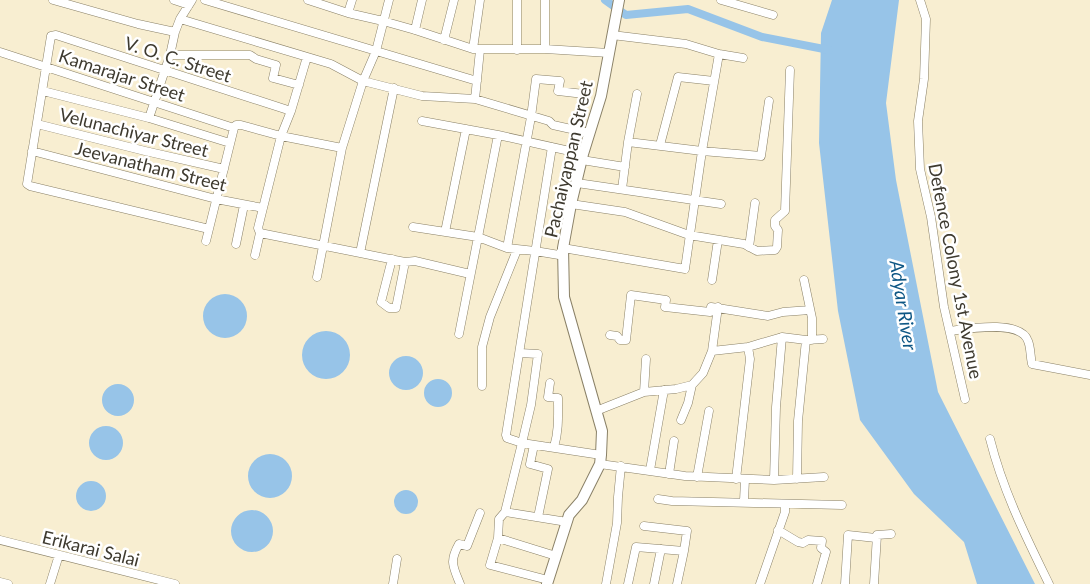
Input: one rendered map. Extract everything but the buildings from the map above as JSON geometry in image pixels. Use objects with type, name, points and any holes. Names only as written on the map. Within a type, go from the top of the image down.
[{"type":"main road","name":"Pachaiyappan Street","points":[[548,582],[569,515],[582,500],[600,459],[602,431],[564,298],[563,248],[582,157],[600,96],[619,0]]},
{"type":"street","points":[[53,0],[138,24],[175,32]]},
{"type":"street","points":[[150,118],[166,70],[175,32],[190,2],[174,0]]},
{"type":"street","points":[[205,0],[477,81]]},
{"type":"street","points":[[308,0],[477,49],[546,49],[608,53]]},
{"type":"street","points":[[348,13],[352,0]]},
{"type":"street","points":[[316,277],[342,148],[363,81],[376,51],[389,0]]},
{"type":"street","points":[[415,30],[422,0]]},
{"type":"street","points":[[444,40],[454,0]]},
{"type":"street","points":[[475,98],[480,0]]},
{"type":"street","points":[[517,50],[518,0]]},
{"type":"street","points":[[545,0],[546,49]]},
{"type":"street","points":[[721,0],[773,16]]},
{"type":"street","name":"Defence Colony 1st Avenue","points":[[920,0],[926,19],[924,79],[918,121],[920,169],[931,218],[944,307],[965,399]]},
{"type":"street","points":[[180,19],[331,64],[363,81],[422,96],[475,98],[549,121],[553,125],[589,133]]},
{"type":"street","points":[[613,32],[686,44],[719,54],[743,58]]},
{"type":"street","name":"V. O. C. Street","points":[[46,66],[50,38],[53,34],[291,112]]},
{"type":"street","name":"Kamarajar Street","points":[[0,52],[234,128],[236,125],[241,125],[282,136],[342,148]]},
{"type":"street","points":[[170,55],[250,54],[256,59],[276,65],[273,78],[299,85]]},
{"type":"street","points":[[413,227],[478,237],[517,250],[536,250],[559,255],[563,248],[685,270],[702,151],[719,54]]},
{"type":"street","points":[[255,256],[260,233],[258,228],[263,208],[282,136],[307,57]]},
{"type":"street","points":[[46,66],[27,184],[209,229]]},
{"type":"street","points":[[571,204],[625,212],[689,236],[718,240],[749,247],[757,251],[775,250],[777,248],[778,230],[775,226],[775,220],[784,211],[790,70]]},
{"type":"street","points":[[660,145],[678,77],[714,81]]},
{"type":"street","points":[[508,248],[536,79],[560,81],[558,91],[584,94]]},
{"type":"street","points":[[360,253],[394,88]]},
{"type":"street","points":[[42,91],[150,118],[230,143]]},
{"type":"street","points":[[622,189],[637,94]]},
{"type":"street","points":[[628,142],[761,156],[769,101]]},
{"type":"street","points":[[422,121],[526,141],[624,167]]},
{"type":"street","name":"Velunachiyar Street","points":[[37,124],[224,169]]},
{"type":"street","points":[[206,241],[234,128]]},
{"type":"street","points":[[445,232],[466,129]]},
{"type":"street","points":[[459,334],[498,135]]},
{"type":"street","points":[[552,148],[507,438],[522,443],[554,447],[621,466],[669,474],[774,480],[824,478]]},
{"type":"street","name":"Jeevanatham Street","points":[[32,151],[244,206],[263,208]]},
{"type":"street","points":[[577,184],[721,204]]},
{"type":"street","points":[[749,247],[755,203]]},
{"type":"street","points":[[236,244],[244,206]]},
{"type":"street","points":[[260,233],[405,262],[416,261],[470,274]]},
{"type":"street","points":[[712,280],[718,240]]},
{"type":"street","points":[[482,386],[482,347],[490,316],[517,250]]},
{"type":"street","points":[[392,259],[381,302],[389,308],[396,308],[405,262]]},
{"type":"street","points":[[797,479],[798,422],[809,340],[810,310],[804,280]]},
{"type":"street","points":[[610,336],[617,336],[620,340],[626,340],[630,295],[666,300],[665,306],[710,312],[711,306],[768,316],[783,312],[810,310]]},
{"type":"street","points":[[681,420],[688,404],[692,385],[703,372],[712,351],[718,307]]},
{"type":"street","points":[[950,331],[992,326],[1016,330],[1025,336],[1028,341],[1032,364],[1090,375]]},
{"type":"street","points":[[712,351],[748,347],[782,337],[809,340],[823,339]]},
{"type":"street","points":[[774,480],[776,407],[782,337]]},
{"type":"street","points":[[736,479],[750,359],[748,347]]},
{"type":"street","points":[[520,353],[538,354],[531,405],[506,512],[498,519],[498,538],[490,565],[548,582]]},
{"type":"street","points":[[644,392],[646,359]]},
{"type":"street","points":[[550,383],[548,397],[558,398],[559,422],[554,447]]},
{"type":"street","points":[[596,411],[644,392],[676,390],[692,385]]},
{"type":"street","points":[[650,470],[664,390]]},
{"type":"street","points":[[697,477],[708,411]]},
{"type":"street","points":[[990,439],[996,464],[1011,505],[1049,584]]},
{"type":"street","points":[[669,474],[674,441]]},
{"type":"street","points":[[534,445],[530,464],[548,469],[538,517]]},
{"type":"street","points":[[606,584],[617,523],[621,466]]},
{"type":"street","points":[[744,501],[745,479]]},
{"type":"street","points":[[658,499],[672,501],[744,501],[842,505]]},
{"type":"street","points":[[760,584],[785,512],[785,504]]},
{"type":"street","points":[[506,512],[568,522]]},
{"type":"street","points":[[460,584],[452,556],[459,544],[467,546],[480,513]]},
{"type":"street","points":[[644,526],[687,532],[678,584]]},
{"type":"street","points":[[778,530],[798,542],[822,540],[821,548],[826,552],[818,584]]},
{"type":"street","points":[[845,584],[848,535],[876,538],[877,535],[891,534]]},
{"type":"street","points":[[498,538],[556,556]]},
{"type":"street","points":[[874,584],[876,538]]},
{"type":"street","name":"Erikarai Salai","points":[[0,540],[175,584]]},
{"type":"street","points":[[628,584],[636,547],[684,551]]},
{"type":"street","points":[[654,584],[661,549]]},
{"type":"street","points":[[50,584],[59,555]]},
{"type":"street","points":[[393,584],[397,559]]},
{"type":"street","points":[[0,582],[8,584]]},
{"type":"water","name":"Adyar River","points":[[832,0],[899,0],[886,103],[896,180],[938,392],[1035,584],[977,584],[964,542],[914,494],[860,420],[838,311],[819,143],[821,33]]},
{"type":"water","points":[[221,294],[229,294],[241,300],[247,316],[241,332],[229,338],[221,338],[209,332],[203,320],[203,312],[209,300]]},
{"type":"water","points":[[321,331],[331,331],[343,338],[350,350],[350,360],[343,372],[331,379],[321,379],[313,375],[306,368],[302,360],[302,350],[306,342],[313,335]]},
{"type":"water","points":[[406,356],[418,361],[423,373],[418,385],[406,390],[394,385],[389,373],[394,361]]},
{"type":"water","points":[[438,379],[448,383],[452,393],[448,403],[438,407],[428,403],[424,393],[428,383]]},
{"type":"water","points":[[118,384],[124,385],[129,389],[133,394],[133,406],[129,411],[124,415],[118,416],[112,415],[107,411],[103,406],[102,400],[103,394],[107,389],[112,385]]},
{"type":"water","points":[[106,426],[113,427],[118,431],[122,436],[122,450],[118,455],[113,459],[106,460],[99,459],[94,455],[90,450],[89,443],[90,436],[94,431],[99,427]]},
{"type":"water","points":[[270,454],[282,458],[288,464],[292,476],[288,488],[282,494],[270,498],[258,494],[252,488],[248,476],[252,464],[258,458]]},
{"type":"water","points":[[91,481],[102,485],[106,496],[102,507],[91,511],[80,507],[76,496],[80,485]]},
{"type":"water","points":[[406,490],[415,493],[418,502],[415,511],[406,514],[397,511],[394,502],[397,493]]},
{"type":"water","points":[[256,510],[264,513],[270,519],[273,531],[270,543],[264,549],[248,552],[240,549],[234,543],[231,527],[234,519],[240,513]]},
{"type":"waterway","points":[[605,0],[626,15],[688,9],[762,37],[829,50]]}]
